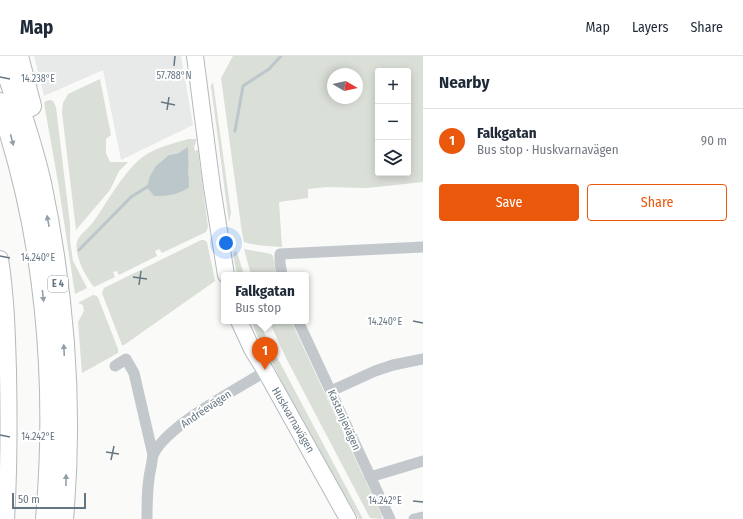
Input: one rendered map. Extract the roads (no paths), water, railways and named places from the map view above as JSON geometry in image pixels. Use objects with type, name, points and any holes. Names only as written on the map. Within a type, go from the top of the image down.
[{"type":"highway","name":"E 4","points":[[1,56],[24,120],[40,182],[54,256],[63,330],[67,402],[66,486],[63,519]]},
{"type":"highway","points":[[18,56],[31,105],[40,182]]},
{"type":"highway","name":"E 4","points":[[0,103],[24,188],[38,258],[46,325],[50,403],[49,485],[46,519]]},
{"type":"street","points":[[195,56],[222,259],[225,272]]},
{"type":"street","points":[[282,272],[280,254],[423,247]]},
{"type":"street","points":[[0,259],[6,319],[8,397],[9,456],[6,519]]},
{"type":"street","name":"Huskvarnavägen","points":[[240,324],[252,349],[266,371],[348,519]]},
{"type":"street","name":"Kastanjevägen","points":[[299,324],[390,519]]},
{"type":"street","name":"Andréevägen","points":[[115,366],[126,359],[134,373],[153,455],[148,483],[147,519]]},
{"type":"street","points":[[331,391],[375,371],[393,365],[423,359]]},
{"type":"street","name":"Andréevägen","points":[[153,455],[173,431],[194,415],[266,371]]},
{"type":"street","points":[[370,477],[423,462]]},
{"type":"street","points":[[414,519],[423,517]]},
{"type":"waterway","points":[[235,131],[243,86],[269,69],[281,56]]},
{"type":"waterway","points":[[79,250],[131,197],[147,187]]},
{"type":"place","name":"Falkgatan","points":[[265,370]]}]
